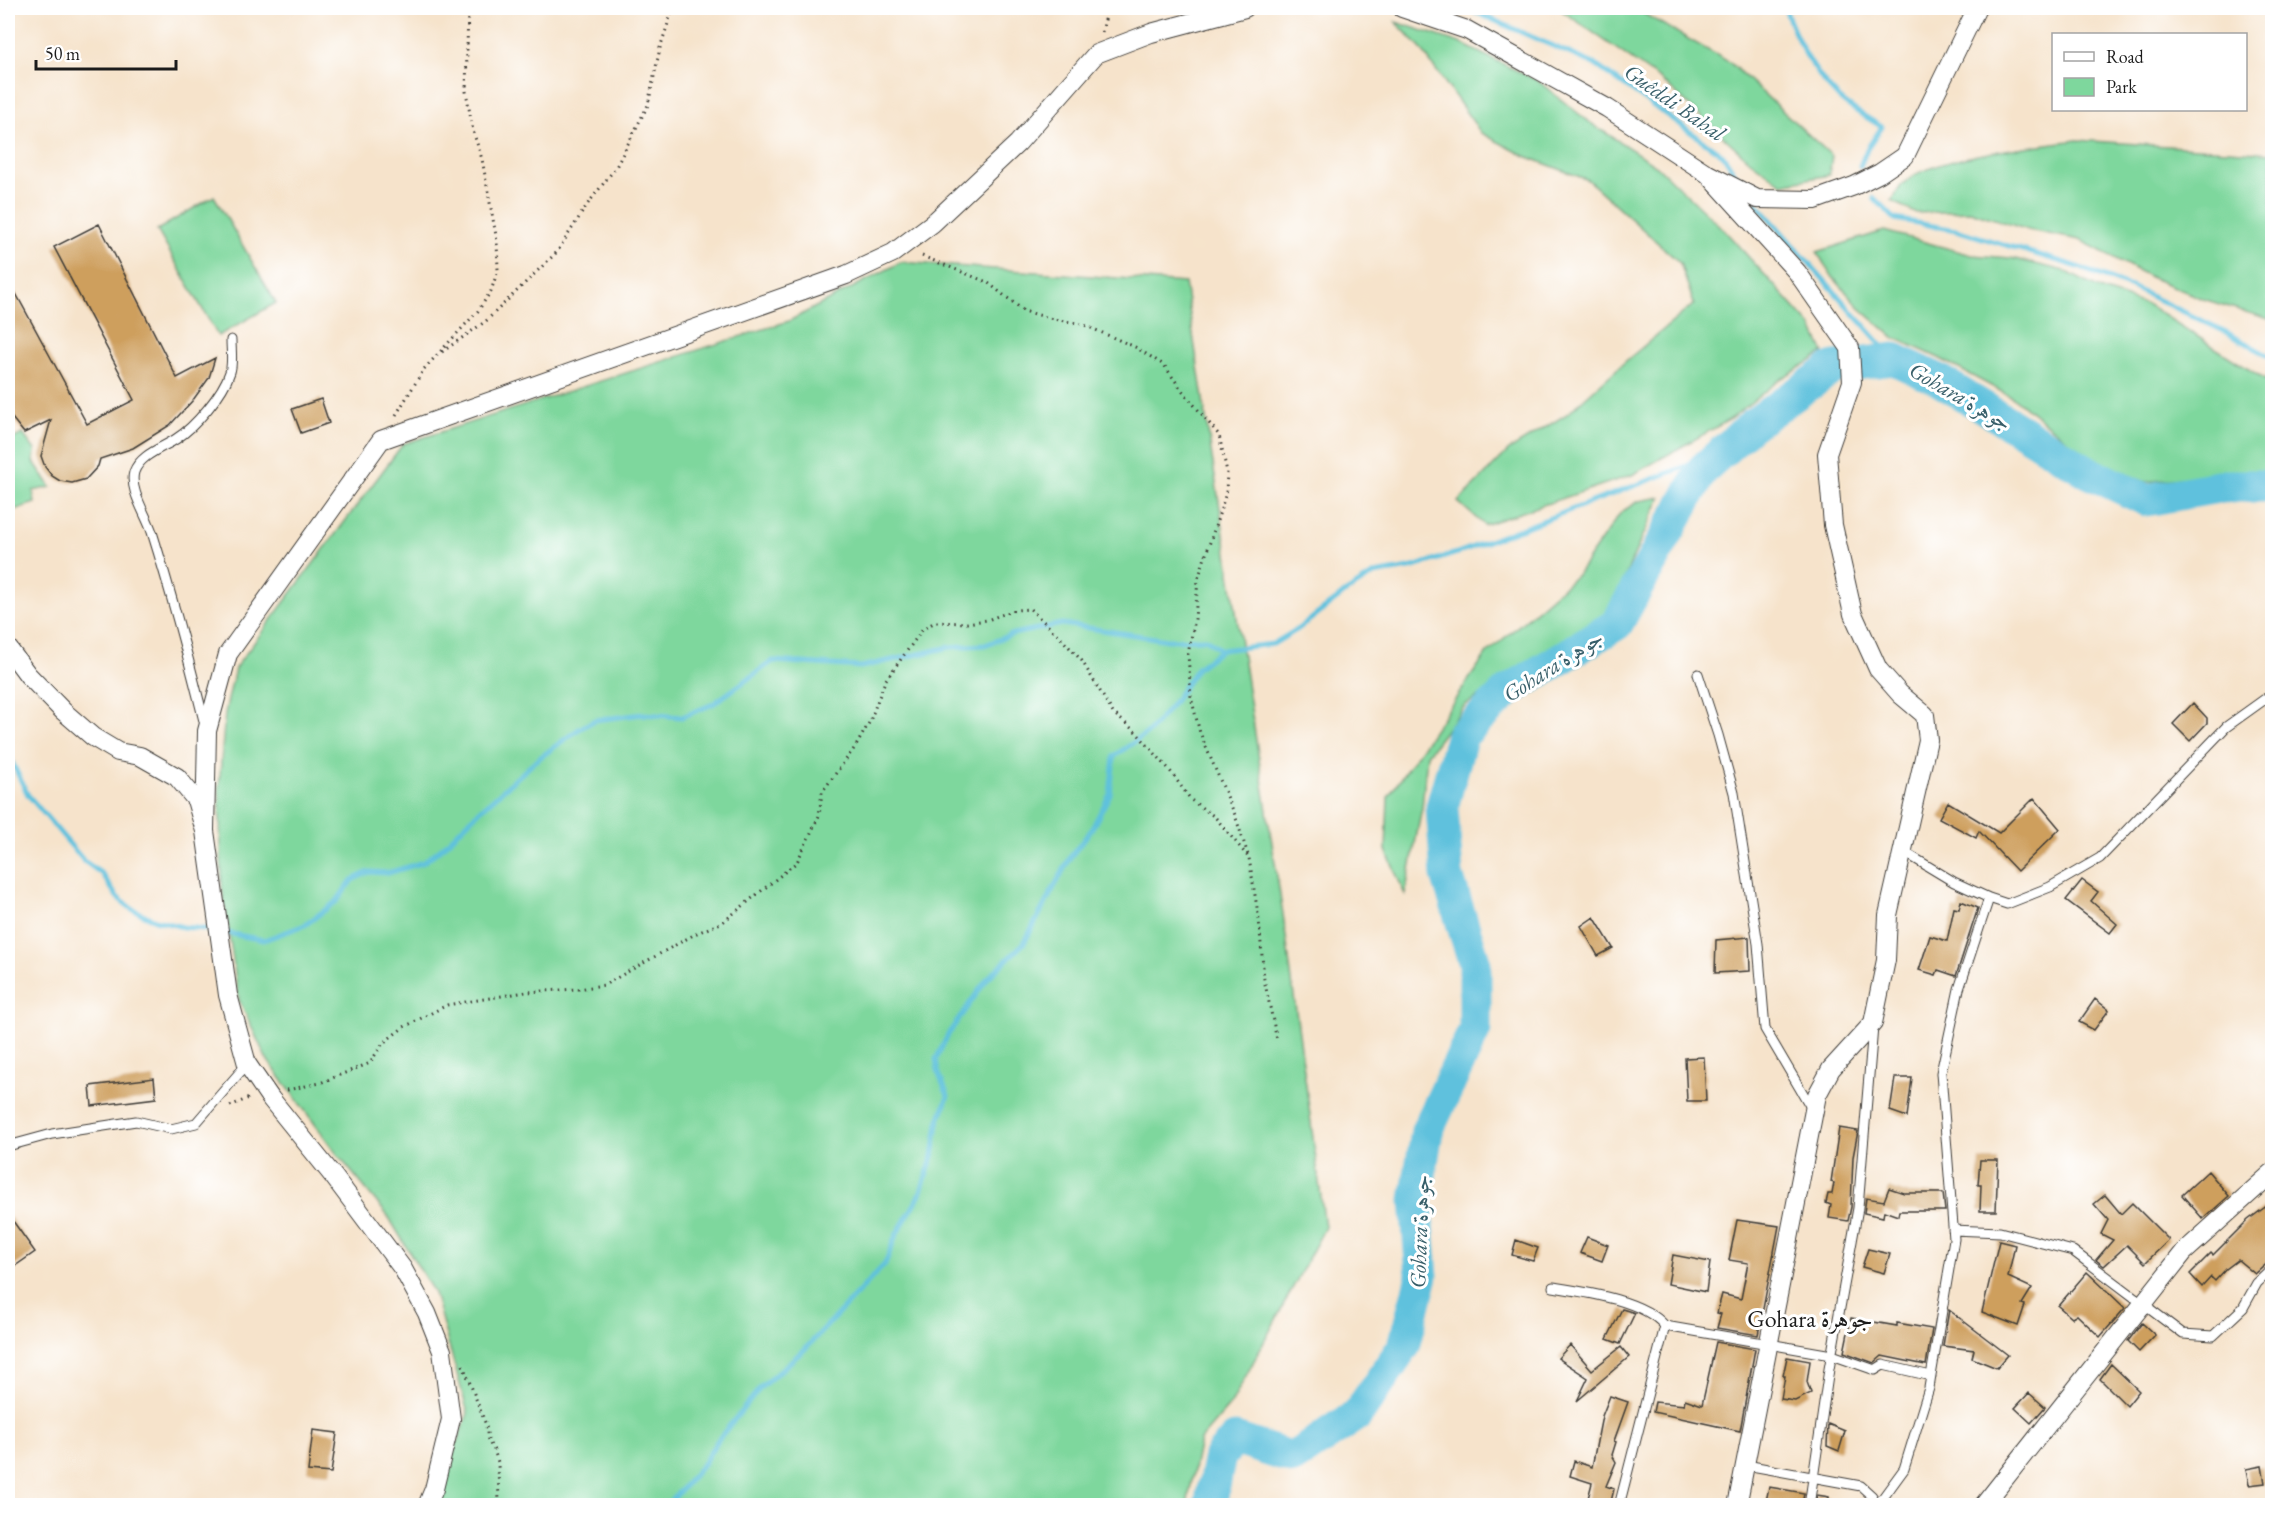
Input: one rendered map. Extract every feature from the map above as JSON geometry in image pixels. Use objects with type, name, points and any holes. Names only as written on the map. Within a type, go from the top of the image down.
[{"type":"street","points":[[205,831],[207,730],[228,654],[381,440],[846,275],[893,254],[933,222],[1018,143],[1096,54],[1151,33],[1245,8]]},
{"type":"street","points":[[1402,8],[1467,30],[1606,108],[1708,174],[1757,200],[1815,200],[1854,186],[1880,173],[1905,156],[1977,8]]},
{"type":"street","points":[[1708,174],[1797,272],[1850,348],[1852,382],[1827,454],[1833,525],[1853,614],[1878,669],[1900,694],[1925,715],[1928,740],[1901,850],[1888,915],[1886,960],[1873,1023],[1831,1068],[1817,1095],[1737,1506]]},
{"type":"street","points":[[8,648],[42,689],[93,737],[118,752],[140,756],[177,777],[196,800],[205,831],[228,995],[247,1064],[266,1092],[341,1185],[403,1269],[427,1312],[442,1351],[451,1419],[434,1489],[427,1506]]},
{"type":"street","points":[[1989,1503],[2184,1252],[2272,1173]]},
{"type":"lane","points":[[207,730],[154,540],[133,484],[137,465],[144,458],[179,437],[199,420],[230,372],[231,340]]},
{"type":"lane","points":[[1698,674],[1734,793],[1758,944],[1766,1029],[1814,1114]]},
{"type":"lane","points":[[1901,850],[1954,882],[2007,904],[2050,887],[2100,858],[2226,727],[2272,694]]},
{"type":"lane","points":[[1876,1506],[1904,1469],[1931,1376],[1954,1239],[1941,1073],[1959,989],[1989,898]]},
{"type":"lane","points":[[1809,1506],[1832,1355],[1858,1208],[1873,1023]]},
{"type":"lane","points":[[8,1146],[52,1134],[136,1120],[171,1129],[196,1123],[247,1064]]},
{"type":"lane","points":[[1953,1230],[2000,1232],[2073,1251],[2183,1334],[2212,1336],[2243,1308],[2257,1283],[2272,1269]]},
{"type":"lane","points":[[1553,1287],[1617,1298],[1659,1319],[1665,1326],[1832,1355],[1875,1370],[1882,1365],[1931,1376]]},
{"type":"lane","points":[[1619,1506],[1665,1326]]},
{"type":"lane","points":[[1746,1465],[1861,1486],[1872,1496],[1876,1506]]},
{"type":"path","points":[[381,440],[424,369],[478,311],[491,291],[498,270],[497,241],[482,159],[473,131],[466,91],[468,8]]},
{"type":"path","points":[[438,354],[486,321],[557,252],[587,205],[616,167],[648,105],[660,48],[673,8]]},
{"type":"path","points":[[893,254],[926,256],[987,282],[1024,310],[1053,319],[1082,324],[1135,347],[1164,365],[1219,435],[1227,472],[1226,493],[1198,579],[1195,619],[1188,654],[1191,698],[1200,733],[1235,815],[1249,858],[1259,920],[1264,979],[1278,1040]]},
{"type":"path","points":[[228,1107],[266,1092],[281,1092],[320,1083],[370,1063],[383,1043],[404,1027],[447,1005],[526,992],[578,989],[604,984],[697,933],[723,922],[797,862],[819,816],[822,792],[856,746],[870,721],[885,681],[923,629],[935,622],[987,620],[1015,610],[1030,609],[1059,635],[1082,661],[1113,713],[1136,732],[1168,768],[1191,800],[1215,817],[1249,858]]},
{"type":"path","points":[[462,1362],[486,1425],[488,1441],[498,1462],[499,1506]]},
{"type":"green space","points":[[1558,8],[1634,8],[1729,62],[1832,156],[1829,175],[1782,184],[1749,160],[1661,80]]},
{"type":"green space","points":[[1396,22],[1460,43],[1538,81],[1589,122],[1657,166],[1725,231],[1812,327],[1824,353],[1782,378],[1729,420],[1632,475],[1484,525],[1458,502],[1509,450],[1567,414],[1694,304],[1680,263],[1588,180],[1525,156],[1481,133],[1421,49]]},
{"type":"green space","points":[[2077,140],[2272,153],[2272,320],[2203,299],[2150,277],[2080,240],[2028,230],[1970,211],[1915,213],[1892,201],[1902,185],[1915,175],[1934,167],[1984,154]]},
{"type":"green space","points":[[214,196],[276,303],[218,336],[157,230]]},
{"type":"green space","points":[[1884,231],[1972,255],[2011,258],[2064,271],[2104,291],[2148,305],[2272,384],[2272,470],[2145,482],[2087,456],[2015,399],[1939,358],[1893,337],[1863,311],[1830,274],[1817,252]]},
{"type":"green space","points":[[901,262],[1185,283],[1283,914],[1325,1227],[1231,1404],[1200,1440],[1187,1505],[433,1505],[468,1413],[434,1293],[388,1216],[337,1154],[266,1058],[239,1000],[222,887],[219,787],[225,713],[235,668],[403,444],[789,321]]},
{"type":"green space","points":[[23,434],[35,450],[34,462],[51,487],[33,491],[35,503],[8,512],[8,441]]},
{"type":"green space","points":[[1661,497],[1609,617],[1465,705],[1427,755],[1422,808],[1405,895],[1386,850],[1388,797],[1487,653],[1577,575],[1621,512],[1639,501]]},
{"type":"building","points":[[99,224],[177,378],[215,358],[209,378],[170,425],[133,448],[100,459],[98,466],[86,479],[72,483],[60,481],[52,476],[41,456],[51,420],[24,433],[8,413],[8,279],[87,424],[134,400],[54,247]]},
{"type":"building","points":[[321,399],[329,423],[301,433],[292,409]]},
{"type":"building","points":[[2193,703],[2207,718],[2207,723],[2190,741],[2173,724]]},
{"type":"building","points":[[2034,798],[2060,829],[2017,871],[1979,831],[1976,838],[1939,818],[1948,802],[1999,833]]},
{"type":"building","points":[[2082,880],[2098,892],[2091,901],[2117,924],[2110,933],[2066,900]]},
{"type":"building","points":[[1961,901],[1978,908],[1956,976],[1938,970],[1936,975],[1919,970],[1930,936],[1947,941],[1954,908],[1959,909]]},
{"type":"building","points":[[1594,917],[1613,948],[1598,956],[1581,926]]},
{"type":"building","points":[[1749,937],[1750,971],[1715,973],[1716,940]]},
{"type":"building","points":[[2095,999],[2109,1010],[2094,1030],[2079,1022]]},
{"type":"building","points":[[1704,1057],[1706,1101],[1687,1101],[1685,1058]]},
{"type":"building","points":[[154,1078],[156,1098],[92,1106],[90,1086]]},
{"type":"building","points":[[1895,1078],[1912,1078],[1907,1117],[1890,1111]]},
{"type":"building","points":[[1839,1128],[1858,1131],[1853,1157],[1851,1207],[1848,1221],[1829,1218],[1831,1205],[1826,1203],[1828,1194],[1832,1194],[1834,1183],[1831,1182]]},
{"type":"building","points":[[1980,1160],[1998,1160],[1996,1211],[1980,1211],[1981,1185],[1978,1185]]},
{"type":"building","points":[[2208,1171],[2229,1196],[2203,1219],[2182,1195]]},
{"type":"building","points":[[1889,1188],[1904,1193],[1943,1193],[1945,1211],[1899,1211],[1898,1216],[1884,1211],[1883,1217],[1864,1213],[1866,1198],[1884,1201]]},
{"type":"building","points":[[2105,1195],[2121,1214],[2132,1203],[2169,1240],[2145,1263],[2127,1245],[2104,1266],[2096,1260],[2113,1240],[2101,1234],[2108,1220],[2094,1204]]},
{"type":"building","points":[[2272,1202],[2272,1259],[2255,1274],[2238,1260],[2215,1281],[2211,1277],[2202,1287],[2190,1274],[2248,1220]]},
{"type":"building","points":[[8,1214],[35,1252],[15,1266],[8,1256]]},
{"type":"building","points":[[1737,1220],[1779,1226],[1758,1335],[1717,1328],[1721,1314],[1717,1313],[1722,1294],[1741,1299],[1748,1263],[1729,1260]]},
{"type":"building","points":[[1587,1237],[1608,1245],[1602,1261],[1580,1253]]},
{"type":"building","points":[[1516,1240],[1538,1248],[1533,1261],[1512,1255]]},
{"type":"building","points":[[1999,1241],[2015,1245],[2008,1277],[2032,1288],[2022,1304],[2025,1305],[2018,1326],[1982,1312]]},
{"type":"building","points":[[1868,1249],[1890,1254],[1884,1273],[1862,1267]]},
{"type":"building","points":[[1673,1255],[1710,1262],[1706,1292],[1668,1284]]},
{"type":"building","points":[[2087,1272],[2125,1308],[2100,1337],[2077,1315],[2072,1318],[2058,1306]]},
{"type":"building","points":[[1622,1309],[1635,1313],[1620,1344],[1607,1339]]},
{"type":"building","points":[[1949,1310],[2008,1355],[1997,1368],[1972,1358],[1974,1350],[1943,1346]]},
{"type":"building","points":[[1851,1318],[1932,1329],[1926,1365],[1882,1356],[1874,1363],[1844,1352]]},
{"type":"building","points":[[2142,1323],[2155,1335],[2139,1352],[2128,1341]]},
{"type":"building","points":[[1716,1342],[1755,1349],[1740,1431],[1653,1412],[1655,1402],[1684,1405],[1685,1399],[1702,1405]]},
{"type":"building","points":[[1570,1345],[1592,1370],[1621,1347],[1629,1357],[1577,1401],[1588,1378],[1558,1358]]},
{"type":"building","points":[[1787,1357],[1810,1361],[1807,1382],[1811,1393],[1795,1401],[1781,1399]]},
{"type":"building","points":[[2111,1364],[2139,1391],[2127,1406],[2100,1379]]},
{"type":"building","points":[[2029,1393],[2045,1407],[2031,1423],[2015,1408]]},
{"type":"building","points":[[1610,1396],[1628,1402],[1614,1441],[1616,1442],[1612,1455],[1616,1462],[1606,1486],[1614,1489],[1610,1506],[1586,1506],[1592,1483],[1570,1476],[1574,1461],[1592,1467],[1602,1416]]},
{"type":"building","points":[[1828,1424],[1845,1431],[1839,1451],[1827,1446]]},
{"type":"building","points":[[313,1430],[337,1433],[331,1473],[308,1471]]},
{"type":"building","points":[[2262,1466],[2265,1483],[2249,1485],[2246,1469]]},
{"type":"building","points":[[1769,1487],[1804,1493],[1802,1506],[1765,1506]]},
{"type":"building","points":[[1817,1495],[1829,1497],[1829,1506],[1816,1506]]},
{"type":"waterway","name":"Guêddi Bahal","points":[[1466,8],[1594,64],[1723,155],[1741,183]]},
{"type":"waterway","points":[[1785,8],[1806,54],[1828,86],[1846,104],[1882,127],[1867,149],[1860,166]]},
{"type":"waterway","points":[[1874,198],[1895,219],[1956,230],[2075,266],[2131,287],[2226,332],[2272,358]]},
{"type":"waterway","name":"Guêddi Bahal","points":[[1756,203],[1894,359]]},
{"type":"waterway","name":"Gohara جوهرة","points":[[1210,1506],[1220,1456],[1235,1439],[1293,1458],[1357,1415],[1404,1346],[1422,1276],[1416,1200],[1427,1131],[1475,1029],[1475,964],[1447,875],[1442,807],[1462,735],[1508,691],[1617,624],[1703,469],[1752,425],[1834,367],[1894,359],[1939,380],[2090,473],[2146,500],[2224,486],[2272,486]]},
{"type":"waterway","points":[[667,1506],[703,1464],[717,1441],[761,1387],[805,1349],[885,1264],[896,1235],[919,1197],[933,1156],[938,1123],[948,1096],[938,1072],[936,1059],[949,1033],[987,979],[1024,943],[1071,856],[1091,830],[1110,794],[1114,756],[1149,732],[1171,706],[1197,668],[1221,650],[1273,644],[1298,629],[1346,592],[1374,574],[1410,568],[1457,553],[1721,453]]},
{"type":"waterway","points":[[8,754],[28,795],[84,861],[102,874],[117,897],[132,909],[155,920],[183,927],[264,940],[305,925],[337,901],[352,880],[369,872],[388,873],[424,862],[538,759],[595,720],[643,714],[682,717],[713,704],[773,661],[861,667],[950,647],[985,645],[1013,634],[1062,624],[1168,640],[1206,639],[1221,650]]},
{"type":"district","name":"Gohara جوهرة","points":[[1810,1319]]}]
